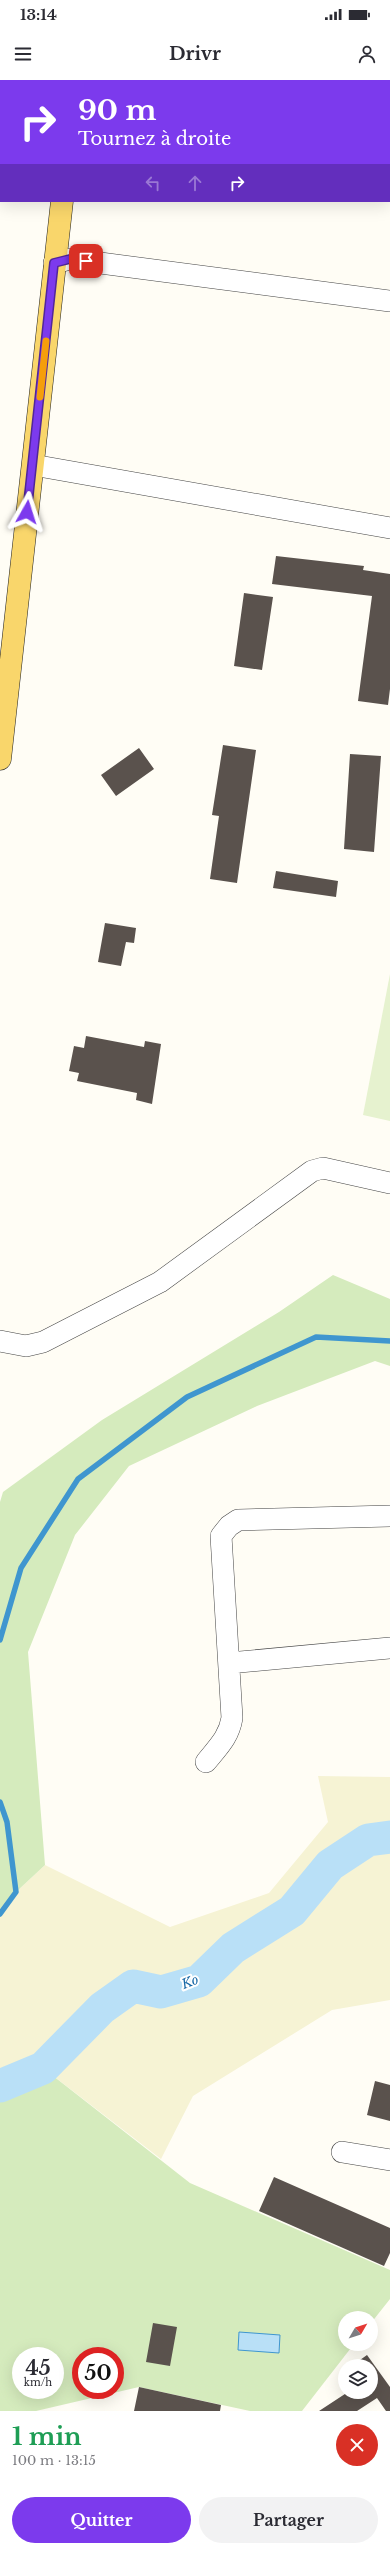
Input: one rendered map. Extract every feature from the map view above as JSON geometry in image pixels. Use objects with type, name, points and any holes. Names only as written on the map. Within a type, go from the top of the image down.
[{"type":"main road","points":[[0,760],[33,465],[60,257],[62,202]]},
{"type":"street","points":[[60,257],[390,301]]},
{"type":"street","points":[[33,465],[390,528]]},
{"type":"street","points":[[0,1341],[26,1346],[43,1342],[160,1282],[312,1171],[323,1168],[390,1183]]},
{"type":"street","points":[[206,1762],[230,1730],[232,1718],[221,1536],[228,1526],[238,1520],[390,1516]]},
{"type":"street","points":[[229,1663],[390,1648]]},
{"type":"street","points":[[342,2152],[390,2160]]},
{"type":"shaded area","points":[[318,1776],[390,1777],[390,2000],[332,2010],[193,2096],[161,2159],[43,2068],[0,2086],[0,1914],[16,1892],[45,1865],[170,1927],[269,1893],[328,1822]]},
{"type":"green space","points":[[390,974],[390,1121],[363,1115]]},
{"type":"green space","points":[[333,1275],[390,1299],[390,1366],[375,1361],[257,1406],[129,1466],[75,1535],[28,1652],[45,1865],[16,1892],[0,1914],[0,1502],[3,1492],[102,1420],[279,1312]]},
{"type":"green space","points":[[43,2068],[190,2183],[390,2270],[390,2299],[378,2314],[378,2311],[338,2311],[338,2351],[349,2351],[342,2359],[338,2359],[338,2365],[302,2411],[250,2411],[139,2387],[124,2390],[124,2347],[72,2347],[72,2399],[88,2399],[36,2411],[0,2411],[0,2086]]},
{"type":"water","points":[[239,2332],[280,2335],[279,2353],[238,2350]]},
{"type":"building","points":[[276,556],[364,566],[363,570],[390,574],[390,689],[388,705],[358,701],[372,596],[272,584]]},
{"type":"building","points":[[244,593],[273,597],[262,670],[234,666]]},
{"type":"building","points":[[223,745],[256,750],[237,883],[210,879],[219,816],[212,815]]},
{"type":"building","points":[[139,748],[154,769],[116,796],[101,775]]},
{"type":"building","points":[[350,754],[381,756],[374,852],[344,849]]},
{"type":"building","points":[[276,871],[338,881],[336,897],[273,888]]},
{"type":"building","points":[[105,923],[136,928],[134,943],[126,942],[121,966],[98,962]]},
{"type":"building","points":[[86,1036],[144,1047],[145,1041],[161,1044],[152,1104],[136,1100],[137,1093],[77,1081],[79,1073],[69,1071],[74,1046],[84,1048]]},
{"type":"building","points":[[375,2081],[390,2085],[390,2121],[367,2115]]},
{"type":"building","points":[[274,2177],[390,2228],[390,2253],[384,2266],[259,2211]]},
{"type":"building","points":[[153,2323],[177,2327],[170,2366],[146,2362]]},
{"type":"building","points":[[367,2355],[370,2359],[361,2359]]},
{"type":"building","points":[[378,2370],[390,2387],[390,2411],[386,2411],[378,2399]]},
{"type":"building","points":[[139,2387],[221,2405],[220,2411],[134,2411]]},
{"type":"building","points":[[338,2399],[375,2399],[357,2411],[319,2411]]},
{"type":"waterway","points":[[0,1640],[21,1568],[78,1479],[187,1397],[316,1337],[390,1341]]},
{"type":"waterway","points":[[0,1802],[7,1822],[16,1892],[0,1914]]},
{"type":"waterway","name":"Ko","points":[[0,2086],[43,2068],[102,2008],[133,1986],[161,1992],[199,1981],[233,1948],[292,1911],[330,1865],[368,1840],[390,1837]]},
{"type":"slow traffic","points":[[40,397],[46,341]]},
{"type":"route","points":[[27,512],[54,263],[70,259],[86,261]]}]
